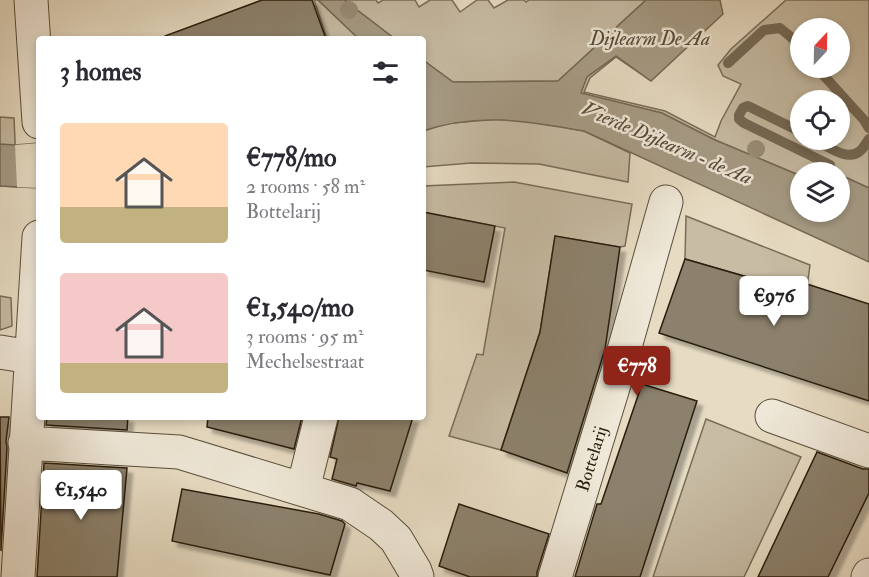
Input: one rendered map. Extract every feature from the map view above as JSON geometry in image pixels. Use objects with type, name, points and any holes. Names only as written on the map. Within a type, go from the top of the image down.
[{"type":"street","points":[[31,0],[36,76]]},
{"type":"street","name":"Bottelarij","points":[[555,577],[619,369],[666,202]]},
{"type":"street","points":[[12,569],[25,443],[15,355],[36,252]]},
{"type":"street","points":[[772,416],[869,451]]},
{"type":"street","points":[[303,489],[320,420]]},
{"type":"street","points":[[25,443],[179,452],[351,504],[381,525],[396,539],[417,577]]},
{"type":"shaded area","points":[[314,0],[318,0],[356,36],[326,36]]},
{"type":"shaded area","points":[[344,0],[376,0],[378,3],[383,0],[415,0],[419,7],[430,0],[452,0],[460,12],[477,0],[488,0],[494,8],[508,0],[526,2],[529,0],[646,0],[558,81],[453,82],[426,62],[426,36],[391,36]]},
{"type":"shaded area","points":[[786,0],[869,0],[869,188],[850,179],[850,162],[790,162],[790,171],[715,140],[662,113],[580,93],[587,77],[616,56],[651,81],[616,57],[590,78],[584,92],[665,111],[715,137],[741,84],[723,76],[718,65],[731,49]]},
{"type":"shaded area","points":[[0,117],[14,118],[17,187],[0,186]]},
{"type":"shaded area","points":[[495,119],[535,122],[584,131],[630,153],[628,182],[539,164],[471,163],[426,167],[426,130],[443,124]]},
{"type":"shaded area","points":[[514,182],[632,204],[625,246],[555,236],[540,332],[501,450],[449,436],[477,354],[483,355],[505,228],[426,213],[426,186]]},
{"type":"shaded area","points":[[686,216],[810,265],[806,294],[685,259]]},
{"type":"shaded area","points":[[0,296],[11,298],[12,326],[0,330]]},
{"type":"shaded area","points":[[706,419],[801,457],[744,577],[653,577]]},
{"type":"water","points":[[318,0],[344,0],[391,36],[356,36]]},
{"type":"water","name":"Dijlearm De Aa","points":[[646,0],[720,0],[723,14],[651,81],[616,56],[587,77],[581,93],[662,113],[715,140],[790,171],[790,222],[850,222],[850,179],[869,188],[869,262],[584,131],[503,120],[463,122],[426,130],[426,62],[453,82],[558,81]]},
{"type":"water","points":[[36,143],[36,188],[0,186],[0,144]]},
{"type":"pier","points":[[36,143],[36,188],[17,187],[15,145]]},
{"type":"building","points":[[262,0],[312,0],[325,36],[165,36]]},
{"type":"building","points":[[426,213],[495,226],[484,282],[426,271]]},
{"type":"building","points":[[555,236],[620,247],[605,349],[567,473],[501,450],[540,332]]},
{"type":"building","points":[[685,259],[806,294],[807,284],[869,304],[869,401],[659,333]]},
{"type":"building","points":[[642,384],[697,401],[640,577],[575,577],[597,504],[601,504]]},
{"type":"building","points":[[0,417],[9,417],[1,551]]},
{"type":"building","points":[[47,420],[128,420],[127,430],[46,425]]},
{"type":"building","points":[[208,420],[301,420],[294,449],[207,427]]},
{"type":"building","points":[[338,420],[412,420],[390,491],[357,483],[356,486],[332,479],[337,459],[330,457]]},
{"type":"building","points":[[817,452],[863,469],[869,469],[869,493],[828,577],[758,577]]},
{"type":"building","points":[[44,463],[127,468],[117,577],[37,577]]},
{"type":"building","points":[[182,489],[319,514],[342,521],[345,524],[330,575],[172,541]]},
{"type":"building","points":[[459,504],[549,534],[537,577],[470,577],[439,566]]},
{"type":"waterway","points":[[728,63],[764,30],[780,28],[790,36]]},
{"type":"waterway","points":[[826,78],[869,128]]},
{"type":"waterway","points":[[790,127],[748,106],[743,108],[739,115],[739,119],[744,123],[790,145]]},
{"type":"waterway","points":[[834,150],[844,154],[855,154],[864,147],[869,139]]},
{"type":"waterway","points":[[799,150],[824,162]]},
{"type":"water label","name":"Vierde Dijlearm - de Aa","points":[[667,143]]}]
